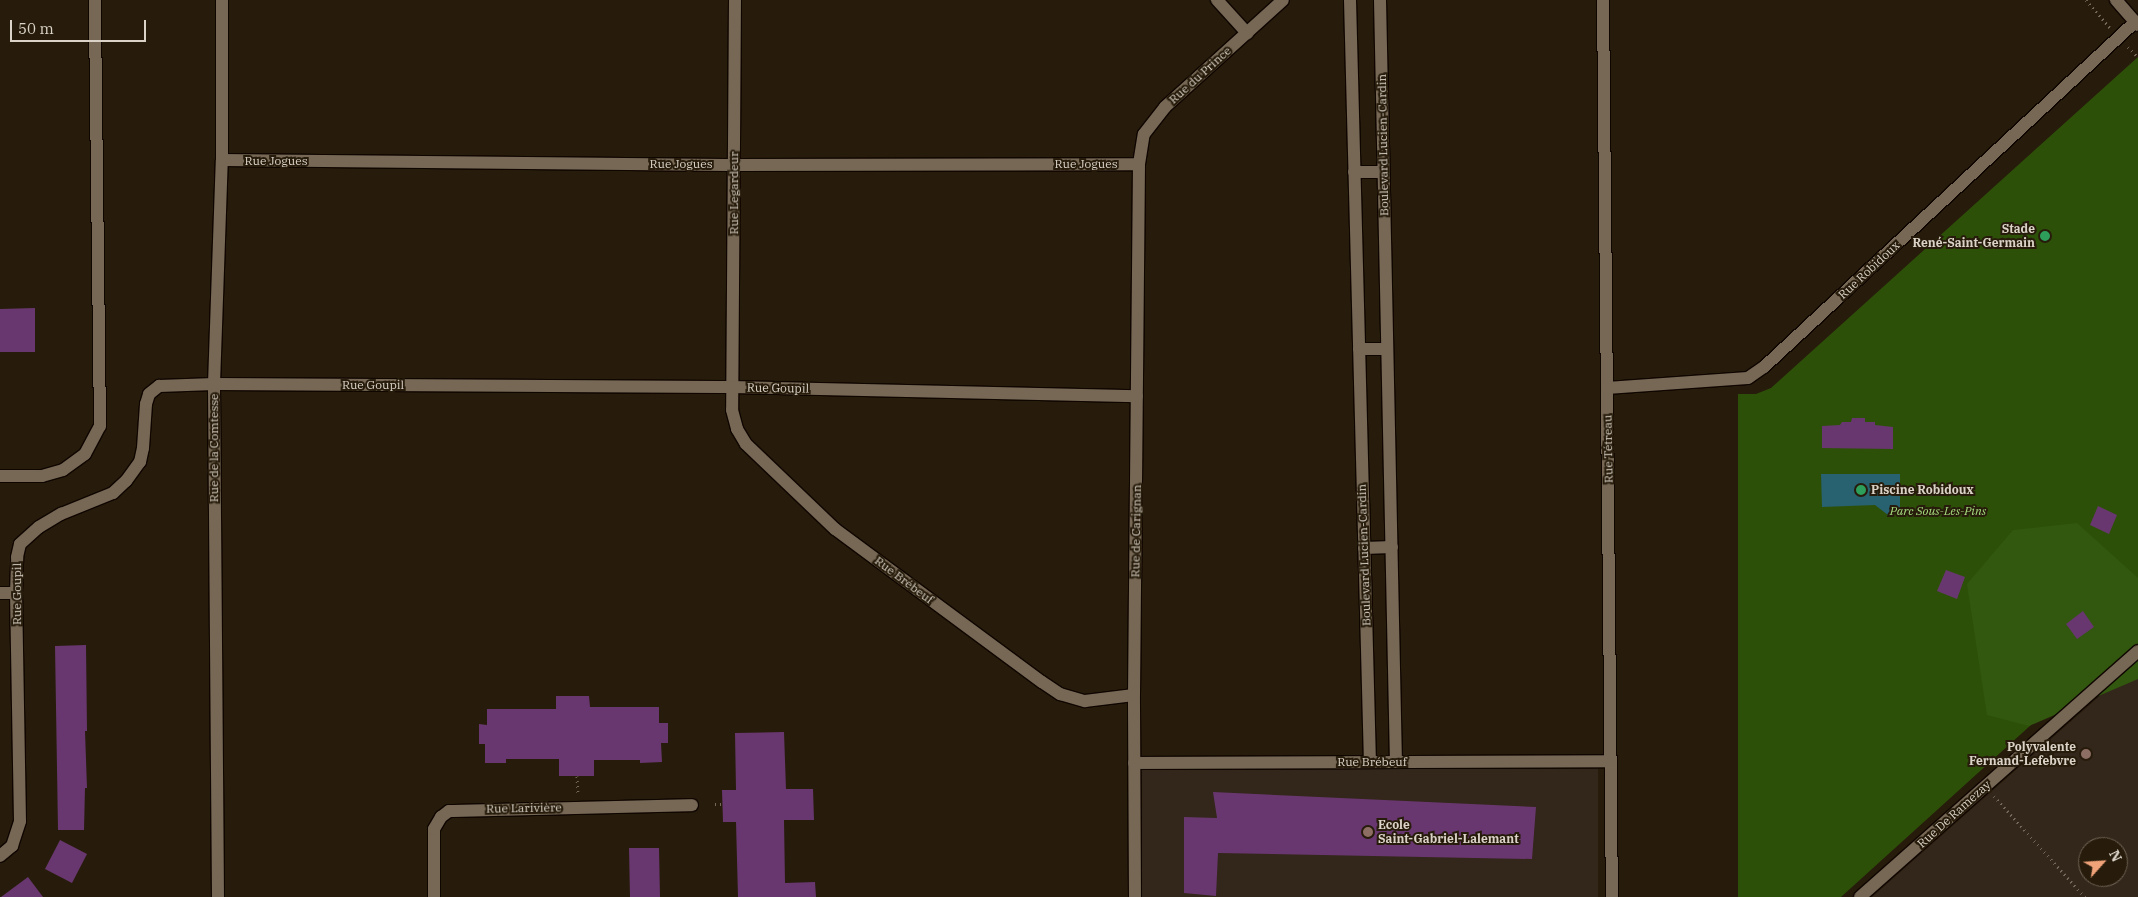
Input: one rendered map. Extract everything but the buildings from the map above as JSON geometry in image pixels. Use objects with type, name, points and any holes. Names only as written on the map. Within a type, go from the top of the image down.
[{"type":"street","points":[[0,476],[42,476],[63,470],[86,454],[100,426],[95,0]]},
{"type":"street","name":"Rue de la Comtesse","points":[[218,897],[214,384],[222,160],[222,0]]},
{"type":"street","name":"Rue Legardeur","points":[[732,387],[735,0]]},
{"type":"street","points":[[1217,0],[1247,33]]},
{"type":"street","name":"Rue du Prince","points":[[1140,164],[1144,134],[1165,107],[1283,0]]},
{"type":"street","name":"Boulevard Lucien-Cardin","points":[[1350,0],[1370,762]]},
{"type":"street","name":"Boulevard Lucien-Cardin","points":[[1380,0],[1396,762]]},
{"type":"street","name":"Rue Tétreau","points":[[1603,0],[1612,897]]},
{"type":"street","points":[[2116,0],[2137,23]]},
{"type":"street","name":"Rue Robidoux","points":[[1607,388],[1748,378],[1764,367],[2137,23]]},
{"type":"street","name":"Rue Jogues","points":[[222,160],[734,165],[1140,164]]},
{"type":"street","name":"Rue de Carignan","points":[[1135,897],[1134,695],[1140,164]]},
{"type":"street","points":[[1354,172],[1383,172]]},
{"type":"street","points":[[1359,349],[1387,349]]},
{"type":"street","name":"Rue Goupil","points":[[0,856],[12,846],[20,821],[16,593],[17,557],[20,544],[25,537],[61,514],[113,493],[132,474],[143,448],[146,404],[153,390],[159,386],[171,384],[214,384],[732,387],[1137,396]]},
{"type":"street","name":"Rue Brébeuf","points":[[732,387],[732,410],[737,429],[746,444],[835,529],[1060,694],[1085,701],[1134,695]]},
{"type":"street","points":[[1364,548],[1392,547]]},
{"type":"street","points":[[0,593],[16,593]]},
{"type":"street","name":"Rue De Ramezay","points":[[1860,897],[2138,651]]},
{"type":"street","name":"Rue Brébeuf","points":[[1134,763],[1611,761]]},
{"type":"street","name":"Rue Larivière","points":[[434,897],[434,828],[438,820],[449,811],[463,809],[692,805]]},
{"type":"path","points":[[1985,786],[2085,897]]},
{"type":"path","points":[[715,804],[723,804]]},
{"type":"shaded area","name":"Polyvalente Fernand-Lefebvre","points":[[2138,662],[2138,897],[1872,897]]},
{"type":"shaded area","name":"Ecole Saint-Gabriel-Lalemant","points":[[1598,765],[1598,897],[1140,897],[1137,767]]},
{"type":"green space","name":"Parc Sous-Les-Pins","points":[[2138,57],[2138,628],[1841,897],[1738,897],[1738,394],[1756,394],[1771,388]]},
{"type":"green space","points":[[2077,523],[2138,578],[2138,679],[2029,726],[1987,715],[1967,584],[2013,530]]},
{"type":"water","name":"Piscine Robidoux","points":[[1821,474],[1900,474],[1900,511],[1888,515],[1875,505],[1822,507]]},
{"type":"place","name":"Stade René-Saint-Germain","points":[[2045,236]]},
{"type":"place","name":"Piscine Robidoux","points":[[1861,490]]},
{"type":"place","name":"Polyvalente Fernand-Lefebvre","points":[[2086,754]]},
{"type":"place","name":"Ecole Saint-Gabriel-Lalemant","points":[[1368,832]]}]
